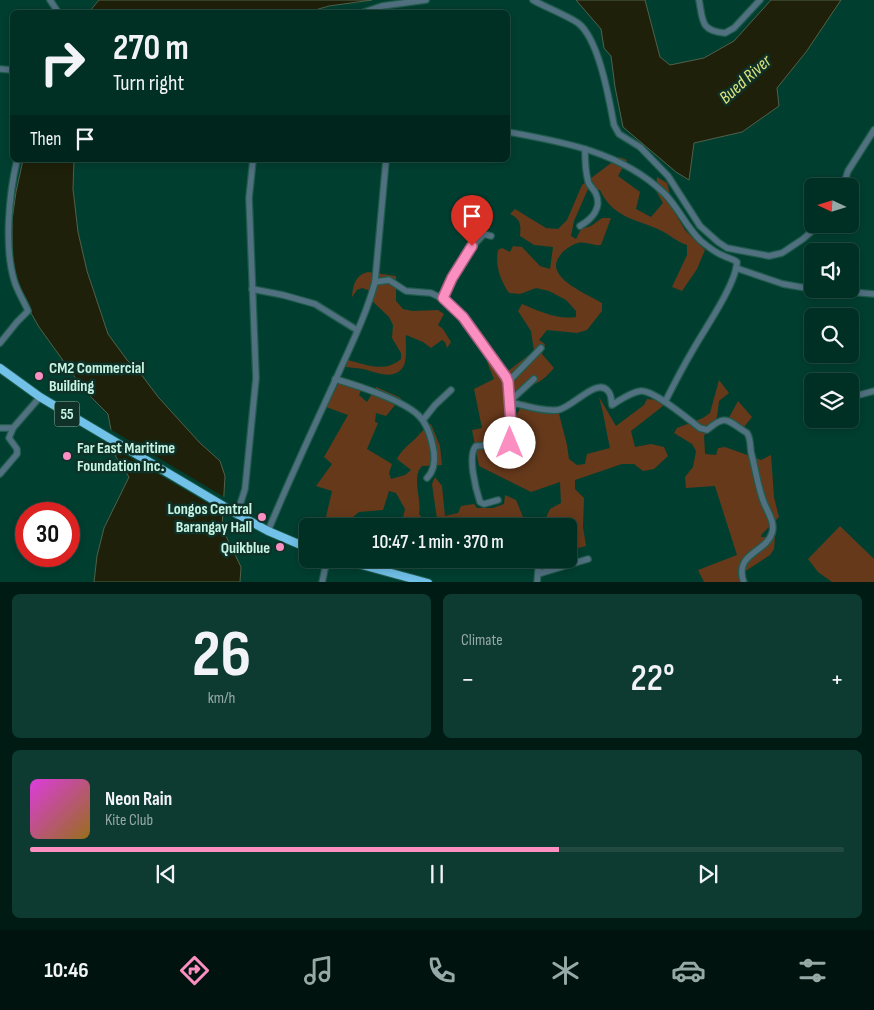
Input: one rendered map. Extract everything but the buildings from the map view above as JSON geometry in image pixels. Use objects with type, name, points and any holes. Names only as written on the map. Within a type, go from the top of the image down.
[{"type":"highway","name":"55","points":[[0,368],[40,397],[224,507],[268,531],[299,544]]},
{"type":"highway","points":[[374,568],[428,582]]},
{"type":"street","points":[[370,10],[382,6],[426,0]]},
{"type":"street","points":[[532,0],[579,24],[586,33],[597,53],[614,125],[619,134],[640,147],[668,176],[695,218],[718,242],[728,248],[770,256],[782,253],[809,233]]},
{"type":"street","points":[[699,0],[705,26],[708,30],[725,33],[734,28],[760,0]]},
{"type":"street","points":[[846,178],[848,171],[874,130]]},
{"type":"street","points":[[510,132],[568,144],[624,163],[654,184],[678,210],[690,230],[703,242],[736,261],[736,268],[718,306],[665,402]]},
{"type":"street","points":[[580,226],[593,216],[597,205],[597,195],[589,184],[586,175],[585,149]]},
{"type":"street","points":[[0,343],[28,311],[15,284],[10,257],[10,203],[17,162]]},
{"type":"street","points":[[237,514],[245,489],[256,378],[249,198],[253,162]]},
{"type":"street","points":[[268,531],[295,465],[371,297],[375,282],[386,162]]},
{"type":"street","points":[[443,298],[452,278],[472,246],[484,234],[491,236]]},
{"type":"street","points":[[736,268],[783,284],[804,287]]},
{"type":"street","points":[[375,282],[389,280],[406,291],[431,293],[443,298],[463,317],[502,371],[508,382],[511,442],[502,445],[476,446],[472,451],[474,480],[480,502],[484,504],[498,500]]},
{"type":"street","points":[[252,289],[284,295],[315,304],[357,330]]},
{"type":"street","points":[[859,293],[874,294]]},
{"type":"street","points":[[508,382],[541,348]]},
{"type":"street","points":[[335,379],[375,392],[410,409],[422,420],[430,432],[434,458],[433,470],[427,478]]},
{"type":"street","points":[[509,402],[534,379]]},
{"type":"street","points":[[509,402],[560,410],[594,388],[600,387],[608,390],[612,405],[635,392],[642,391],[656,395],[700,428],[707,430],[718,420],[724,420],[748,433],[756,479],[772,521],[772,529],[770,538],[744,564],[741,571],[744,582]]},
{"type":"street","points":[[422,420],[451,390]]},
{"type":"street","points":[[859,395],[874,391]]},
{"type":"street","points":[[0,474],[18,454],[17,449],[8,438],[13,428],[40,397]]},
{"type":"street","points":[[0,428],[13,428]]},
{"type":"street","points":[[538,574],[588,559]]},
{"type":"street","points":[[322,582],[325,568]]},
{"type":"street","points":[[537,582],[538,568]]},
{"type":"shaded area","points":[[619,157],[627,160],[618,176],[640,192],[636,209],[651,217],[663,203],[656,191],[657,177],[667,183],[675,213],[685,230],[705,250],[697,269],[682,291],[672,287],[687,255],[687,245],[660,230],[618,212],[611,207],[600,190],[588,189],[574,221],[571,236],[576,239],[581,229],[591,226],[602,218],[611,218],[601,245],[575,244],[562,253],[556,265],[558,272],[570,285],[602,303],[602,311],[587,330],[577,333],[547,330],[539,340],[545,344],[542,354],[554,368],[546,377],[538,382],[518,389],[510,404],[511,414],[516,416],[524,401],[546,408],[557,406],[569,459],[577,465],[585,464],[587,454],[610,448],[599,397],[616,426],[644,405],[647,399],[659,400],[663,406],[631,431],[635,447],[651,444],[664,447],[668,456],[654,469],[643,471],[634,464],[622,464],[575,480],[575,489],[584,498],[583,527],[586,546],[577,548],[577,518],[546,518],[550,509],[561,503],[560,482],[531,492],[479,466],[472,430],[482,428],[474,389],[494,379],[487,362],[497,354],[508,371],[534,351],[531,331],[518,311],[522,304],[555,316],[576,317],[576,311],[566,300],[549,291],[536,288],[520,294],[509,293],[499,272],[497,262],[498,250],[502,248],[510,252],[513,246],[522,247],[540,266],[550,269],[553,247],[534,245],[520,236],[520,223],[510,214],[515,209],[546,228],[558,229],[567,220],[582,185]]},
{"type":"shaded area","points":[[368,272],[396,276],[396,301],[403,309],[412,311],[438,310],[444,314],[438,325],[443,329],[451,342],[447,348],[442,340],[431,348],[423,342],[406,335],[405,364],[400,371],[392,374],[383,374],[346,367],[348,360],[369,366],[382,367],[389,366],[401,359],[401,353],[392,338],[393,325],[389,317],[368,297],[371,291],[362,288],[357,290],[352,297],[357,278]]},
{"type":"shaded area","points":[[342,377],[364,384],[359,395],[367,402],[376,387],[401,398],[386,416],[376,413],[375,422],[378,423],[367,449],[392,464],[389,473],[391,479],[405,475],[411,470],[397,459],[403,450],[431,424],[440,446],[442,465],[422,466],[417,476],[419,514],[422,518],[403,518],[405,509],[396,493],[389,491],[383,510],[359,512],[352,518],[326,517],[332,491],[316,486],[332,464],[324,457],[348,415],[326,407]]},
{"type":"shaded area","points":[[719,380],[729,393],[719,401],[717,417],[704,436],[705,454],[716,455],[718,448],[725,447],[761,460],[771,455],[774,497],[779,517],[761,537],[775,537],[774,549],[770,555],[744,572],[748,582],[704,582],[698,570],[737,555],[715,486],[686,488],[685,477],[693,467],[696,451],[692,444],[674,433],[677,428],[703,418],[710,413]]},
{"type":"shaded area","points":[[738,401],[752,417],[744,427],[726,423]]},
{"type":"shaded area","points":[[435,477],[442,486],[445,516],[458,513],[461,506],[474,504],[477,508],[493,508],[504,504],[505,495],[516,500],[523,518],[437,518],[432,484]]},
{"type":"shaded area","points":[[840,526],[874,559],[874,582],[832,582],[818,572],[808,559]]},
{"type":"water","points":[[99,0],[372,0],[329,6],[315,10],[91,10]]},
{"type":"water","name":"Bued River","points":[[576,0],[645,0],[660,57],[670,65],[704,58],[734,41],[771,0],[841,0],[806,52],[777,88],[779,106],[742,132],[694,143],[689,180],[676,172],[623,127],[611,56],[604,48],[601,29]]},
{"type":"water","points":[[23,162],[74,162],[73,189],[78,232],[87,271],[108,334],[159,398],[200,443],[220,461],[225,476],[222,528],[241,567],[240,582],[94,582],[97,556],[104,528],[129,477],[116,457],[108,414],[85,391],[39,327],[20,294],[12,266],[12,220]]},
{"type":"pier","points":[[108,428],[226,498],[226,503],[221,511],[112,447]]},
{"type":"place","name":"CM2 Commercial Building","points":[[39,376]]},
{"type":"place","name":"Far East Maritime Foundation Inc.","points":[[67,456]]},
{"type":"place","name":"Longos Central Barangay Hall","points":[[262,517]]},
{"type":"place","name":"Quikblue","points":[[280,547]]},
{"type":"route","points":[[472,246],[452,278],[448,291],[443,298],[463,317],[506,377],[508,382],[512,438],[510,443]]}]
